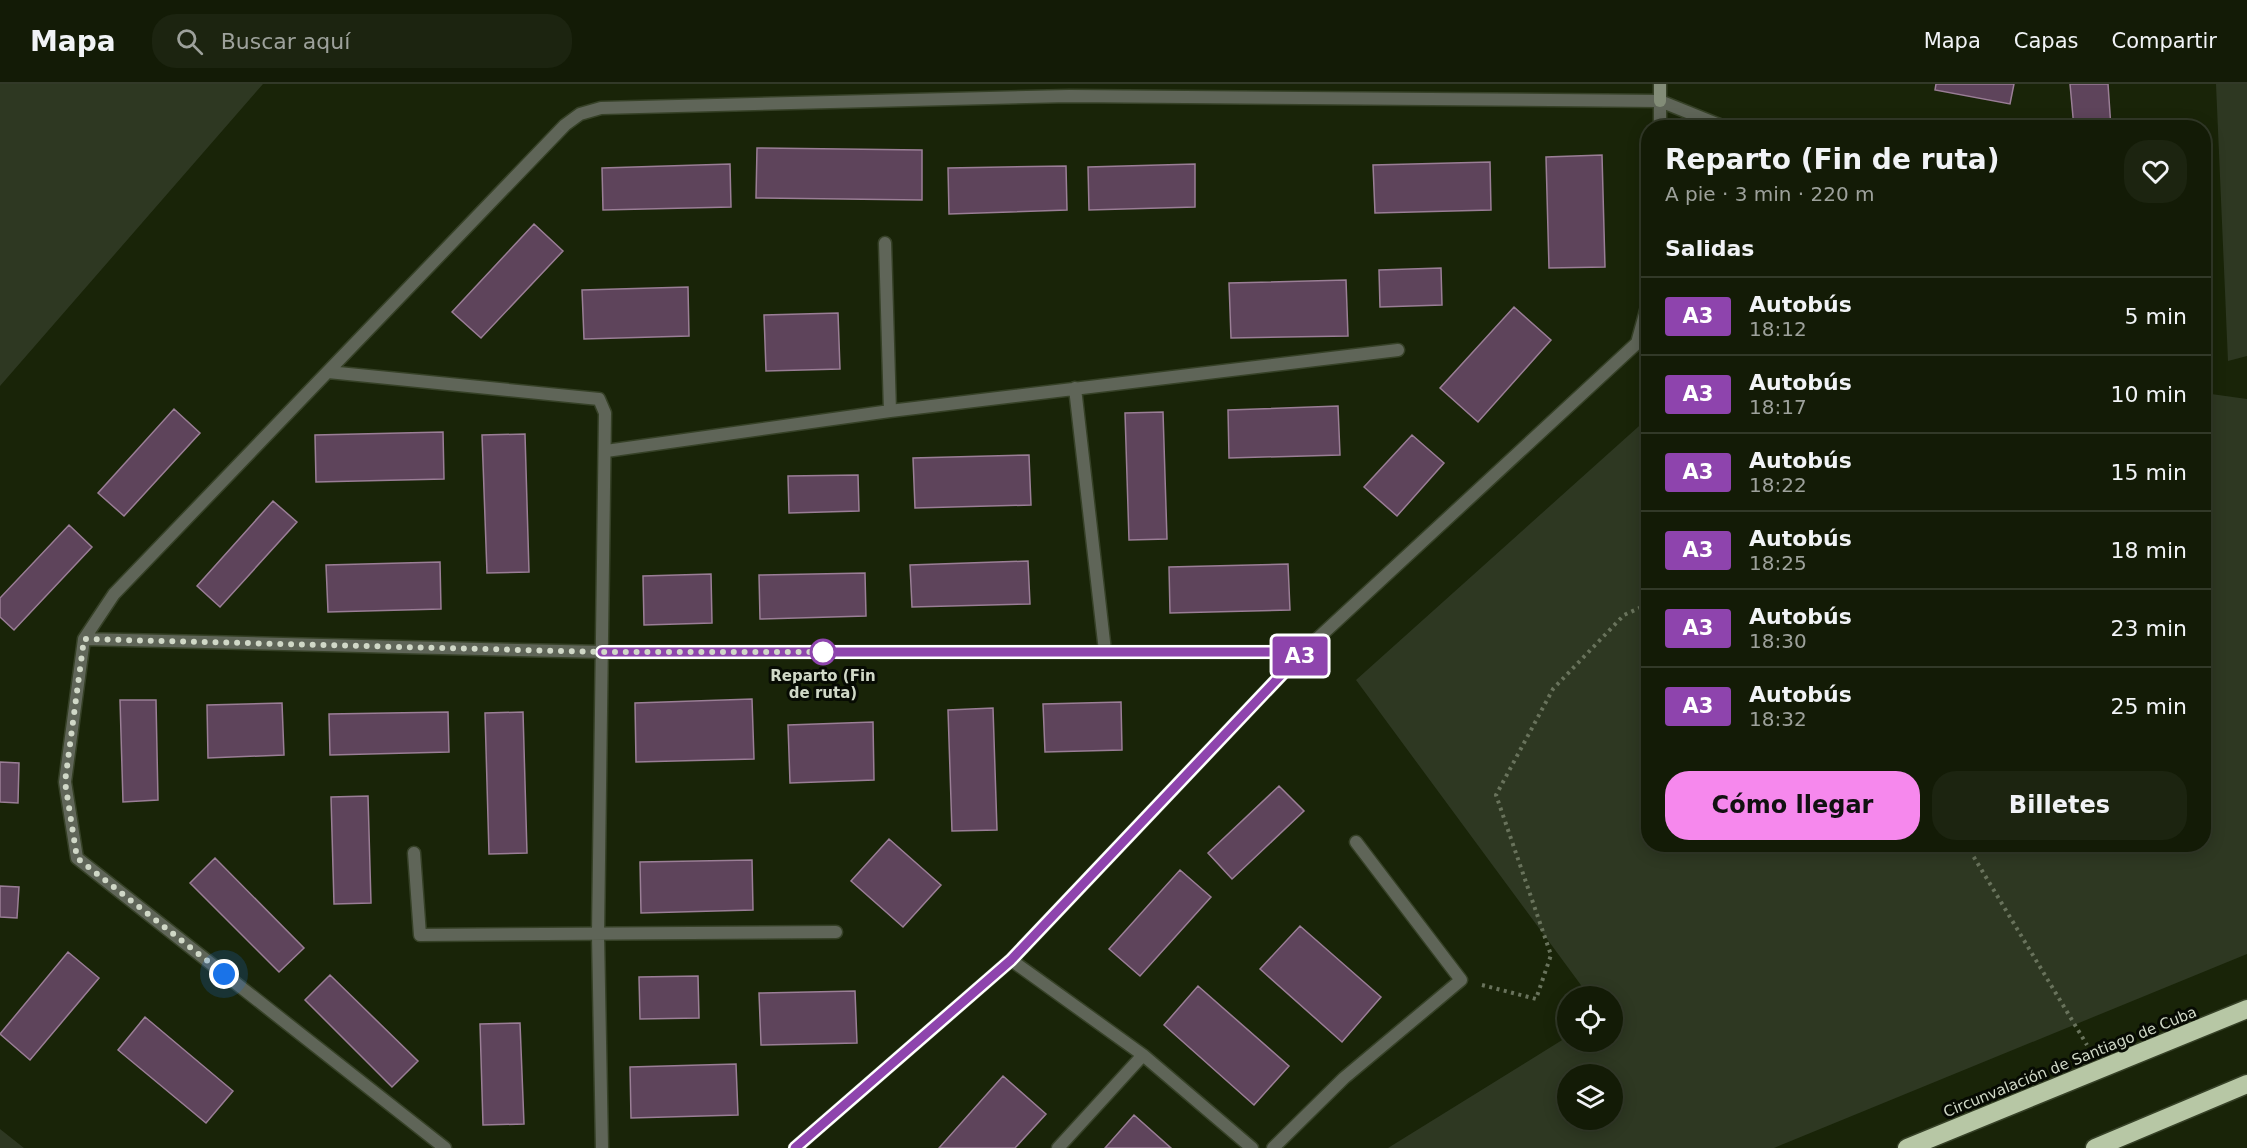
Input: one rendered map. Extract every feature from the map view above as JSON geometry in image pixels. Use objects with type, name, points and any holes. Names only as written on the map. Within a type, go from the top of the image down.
[{"type":"highway","name":"Circunvalación de Santiago de Cuba","points":[[1907,1148],[2247,1009]]},
{"type":"highway","points":[[2095,1148],[2247,1084]]},
{"type":"street","points":[[1660,84],[1660,120]]},
{"type":"street","points":[[445,1148],[77,858],[65,782],[84,639],[114,594],[565,125],[580,114],[601,108],[1069,96],[1660,101],[1707,120]]},
{"type":"street","points":[[885,243],[890,411]]},
{"type":"street","points":[[795,1148],[1011,960],[1303,652],[1637,343],[1641,328]]},
{"type":"street","points":[[606,451],[890,411],[1398,350]]},
{"type":"street","points":[[328,372],[598,399],[605,413],[598,935],[602,1148]]},
{"type":"street","points":[[1075,388],[1105,651]]},
{"type":"street","points":[[84,639],[602,652],[1303,652]]},
{"type":"street","points":[[1273,1148],[1344,1077],[1461,980],[1356,843]]},
{"type":"street","points":[[414,853],[420,935],[836,932]]},
{"type":"street","points":[[1011,960],[1143,1055],[1252,1148]]},
{"type":"street","points":[[1058,1148],[1143,1055]]},
{"type":"path","points":[[1461,980],[1536,999],[1551,955],[1496,795],[1553,689],[1624,615],[1641,607]]},
{"type":"path","points":[[1971,852],[2102,1069]]},
{"type":"green space","points":[[0,84],[263,84],[0,386]]},
{"type":"green space","points":[[2216,84],[2247,84],[2247,356],[2228,361]]},
{"type":"green space","points":[[2211,394],[2247,399],[2247,954],[1774,1148],[1388,1148],[1557,1043],[1557,1052],[1623,1052],[1623,986],[1582,986],[1356,680],[1641,424],[1641,852],[2211,852]]},
{"type":"green space","points":[[0,1129],[24,1148],[0,1148]]},
{"type":"building","points":[[1936,84],[2014,84],[2010,104],[1935,90]]},
{"type":"building","points":[[2070,84],[2108,84],[2110,120],[2073,120]]},
{"type":"building","points":[[757,148],[922,150],[922,200],[756,198]]},
{"type":"building","points":[[1602,155],[1605,267],[1549,268],[1546,157]]},
{"type":"building","points":[[1490,162],[1491,210],[1375,213],[1373,165]]},
{"type":"building","points":[[730,164],[731,207],[603,210],[602,168]]},
{"type":"building","points":[[1195,164],[1195,207],[1089,210],[1088,167]]},
{"type":"building","points":[[1066,166],[1067,210],[949,214],[948,168]]},
{"type":"building","points":[[534,224],[563,251],[481,338],[452,312]]},
{"type":"building","points":[[1441,268],[1442,305],[1380,307],[1379,270]]},
{"type":"building","points":[[1346,280],[1348,336],[1231,338],[1229,283]]},
{"type":"building","points":[[688,287],[689,336],[584,339],[582,290]]},
{"type":"building","points":[[1514,307],[1551,340],[1478,422],[1440,388]]},
{"type":"building","points":[[838,313],[840,369],[766,371],[764,315]]},
{"type":"building","points":[[1338,406],[1340,455],[1229,458],[1228,410]]},
{"type":"building","points":[[174,409],[200,433],[124,516],[98,493]]},
{"type":"building","points":[[1163,412],[1167,539],[1129,540],[1125,413]]},
{"type":"building","points":[[443,432],[444,479],[316,482],[315,435]]},
{"type":"building","points":[[525,434],[529,572],[487,573],[482,435]]},
{"type":"building","points":[[1412,435],[1444,463],[1397,516],[1364,487]]},
{"type":"building","points":[[1029,455],[1031,505],[915,508],[913,458]]},
{"type":"building","points":[[858,475],[859,511],[789,513],[788,476]]},
{"type":"building","points":[[273,501],[297,522],[220,607],[197,586]]},
{"type":"building","points":[[69,525],[92,547],[14,630],[0,617],[0,598]]},
{"type":"building","points":[[1028,561],[1030,604],[912,607],[910,565]]},
{"type":"building","points":[[440,562],[441,609],[328,612],[326,565]]},
{"type":"building","points":[[1288,564],[1290,610],[1170,613],[1169,567]]},
{"type":"building","points":[[865,573],[866,616],[760,619],[759,575]]},
{"type":"building","points":[[711,574],[712,623],[644,625],[643,576]]},
{"type":"building","points":[[752,699],[754,759],[636,762],[635,703]]},
{"type":"building","points":[[120,700],[156,700],[158,800],[123,802]]},
{"type":"building","points":[[1121,702],[1122,750],[1045,752],[1043,704]]},
{"type":"building","points":[[282,703],[284,755],[208,758],[207,705]]},
{"type":"building","points":[[993,708],[997,830],[952,831],[948,710]]},
{"type":"building","points":[[448,712],[449,752],[330,755],[329,714]]},
{"type":"building","points":[[523,712],[527,853],[489,854],[485,713]]},
{"type":"building","points":[[873,722],[874,780],[790,783],[788,725]]},
{"type":"building","points":[[0,762],[19,763],[18,803],[0,802]]},
{"type":"building","points":[[1279,786],[1304,811],[1232,879],[1208,853]]},
{"type":"building","points":[[368,796],[371,903],[334,904],[331,797]]},
{"type":"building","points":[[889,839],[941,885],[903,927],[851,881]]},
{"type":"building","points":[[215,858],[304,948],[279,972],[190,883]]},
{"type":"building","points":[[752,860],[753,910],[641,913],[640,862]]},
{"type":"building","points":[[1180,870],[1211,897],[1140,976],[1109,949]]},
{"type":"building","points":[[0,886],[19,887],[17,918],[0,917]]},
{"type":"building","points":[[1300,926],[1381,997],[1342,1042],[1260,969]]},
{"type":"building","points":[[68,952],[99,978],[30,1060],[0,1034]]},
{"type":"building","points":[[330,975],[418,1061],[392,1087],[305,1000]]},
{"type":"building","points":[[698,976],[699,1018],[640,1019],[639,977]]},
{"type":"building","points":[[1198,986],[1289,1066],[1254,1105],[1164,1025]]},
{"type":"building","points":[[855,991],[857,1043],[761,1045],[759,993]]},
{"type":"building","points":[[145,1017],[233,1091],[206,1123],[118,1050]]},
{"type":"building","points":[[520,1023],[524,1124],[483,1125],[480,1024]]},
{"type":"building","points":[[736,1064],[738,1115],[631,1118],[630,1067]]},
{"type":"building","points":[[1003,1076],[1046,1114],[1015,1148],[939,1148]]},
{"type":"building","points":[[1134,1115],[1171,1148],[1105,1148]]},
{"type":"bus line","name":"A3","points":[[602,652],[1303,652],[1011,960],[795,1148]]},
{"type":"place","name":"Reparto (Fin de ruta)","points":[[823,652]]},
{"type":"route","points":[[224,974],[77,858],[65,782],[84,639],[602,652],[823,652]]}]
